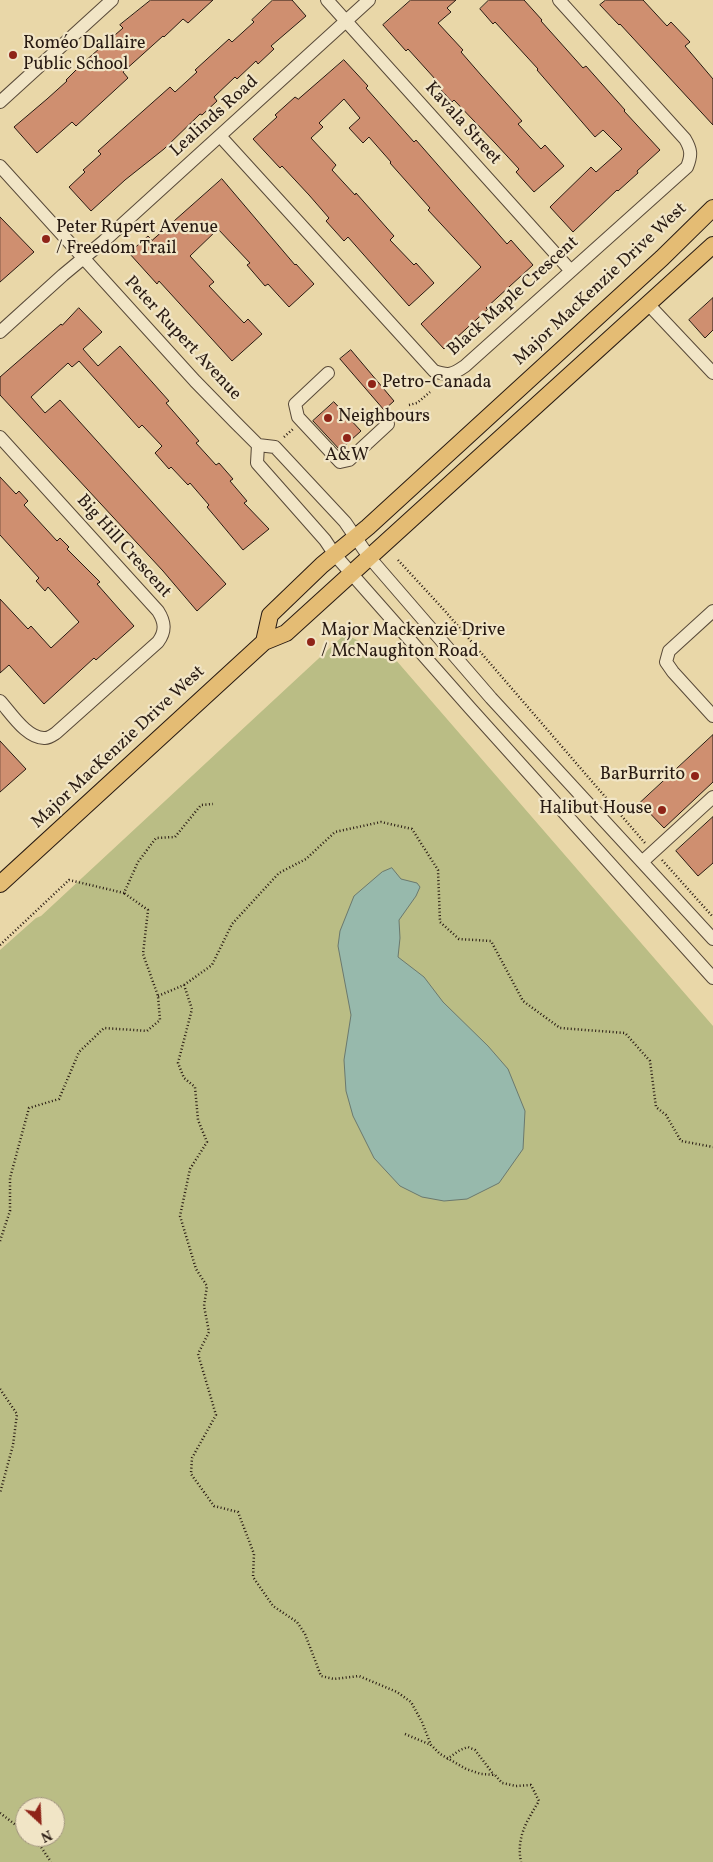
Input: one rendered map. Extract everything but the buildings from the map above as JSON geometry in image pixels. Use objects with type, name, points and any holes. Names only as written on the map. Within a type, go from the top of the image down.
[{"type":"main road","name":"Major MacKenzie Drive West","points":[[264,642],[270,615],[662,258],[713,208]]},
{"type":"main road","name":"Major MacKenzie Drive West","points":[[0,884],[264,642],[286,633],[713,245]]},
{"type":"street","points":[[0,102],[112,0]]},
{"type":"street","name":"Kavala Street","points":[[328,0],[571,271]]},
{"type":"street","name":"Lealinds Road","points":[[0,332],[220,136],[368,0]]},
{"type":"street","name":"Black Maple Crescent","points":[[220,136],[434,371],[454,374],[687,167],[692,156],[685,139],[559,0]]},
{"type":"street","name":"Peter Rupert Avenue","points":[[0,166],[195,381],[258,445],[275,447],[345,522],[369,557],[491,698],[713,939]]},
{"type":"street","points":[[649,305],[713,373]]},
{"type":"street","points":[[328,373],[295,404],[298,417],[340,462],[349,460],[388,424]]},
{"type":"street","name":"Big Hill Crescent","points":[[0,436],[158,610],[164,627],[164,633],[158,642],[56,734],[46,738],[37,737],[26,730],[0,701]]},
{"type":"street","points":[[258,445],[257,463],[325,540],[335,555],[713,978]]},
{"type":"street","points":[[713,611],[670,651],[666,662],[713,716]]},
{"type":"street","points":[[642,862],[713,797]]},
{"type":"path","points":[[409,405],[417,403],[430,392]]},
{"type":"path","points":[[398,560],[445,611],[653,851],[713,916]]},
{"type":"path","points":[[124,893],[138,862],[156,838],[175,837],[202,805],[214,804]]},
{"type":"path","points":[[158,996],[184,985],[212,965],[232,924],[279,873],[306,859],[335,832],[381,822],[412,829],[438,870],[440,922],[459,939],[491,941],[523,1001],[560,1028],[625,1033],[650,1061],[656,1107],[666,1115],[681,1141],[713,1147]]},
{"type":"path","points":[[0,945],[68,880],[124,893],[148,910],[143,954],[158,996],[160,1020],[147,1030],[104,1028],[79,1052],[59,1100],[29,1108],[10,1178],[10,1211],[0,1241]]},
{"type":"path","points":[[184,985],[192,1009],[178,1063],[184,1078],[195,1087],[198,1120],[207,1142],[190,1169],[180,1216],[196,1269],[207,1286],[204,1306],[209,1332],[198,1354],[216,1415],[192,1458],[191,1474],[214,1506],[238,1512],[254,1554],[253,1577],[273,1606],[297,1622],[305,1634],[321,1676],[334,1679],[358,1676],[397,1692],[411,1702],[422,1722],[431,1745]]},
{"type":"path","points":[[0,1389],[17,1414],[13,1445],[0,1492]]},
{"type":"path","points":[[405,1734],[431,1745],[447,1758],[466,1769],[495,1776]]},
{"type":"path","points":[[447,1758],[468,1747],[475,1750],[502,1783],[516,1786],[531,1785],[539,1801],[521,1832],[521,1862]]},
{"type":"path","points":[[0,1813],[15,1824]]},
{"type":"path","points":[[41,1847],[51,1862]]},
{"type":"green space","points":[[345,634],[395,659],[713,1026],[713,1862],[0,1862],[0,950],[36,918],[41,916]]},
{"type":"shaded area","points":[[392,868],[401,879],[417,883],[420,887],[399,920],[398,957],[424,977],[443,1002],[488,1046],[508,1069],[525,1111],[523,1149],[499,1183],[467,1199],[444,1201],[422,1197],[400,1186],[374,1158],[353,1116],[346,1091],[344,1060],[351,1015],[338,946],[340,931],[354,896],[382,872]]},
{"type":"place","name":"Roméo Dallaire Public School","points":[[13,55]]},
{"type":"place","name":"Peter Rupert Avenue / Freedom Trail","points":[[46,239]]},
{"type":"place","name":"Petro-Canada","points":[[372,384]]},
{"type":"place","name":"Neighbours","points":[[328,418]]},
{"type":"place","name":"A&W","points":[[347,438]]},
{"type":"place","name":"Major Mackenzie Drive / McNaughton Road","points":[[311,642]]},
{"type":"place","name":"BarBurrito","points":[[695,776]]},
{"type":"place","name":"Halibut House","points":[[662,810]]}]
